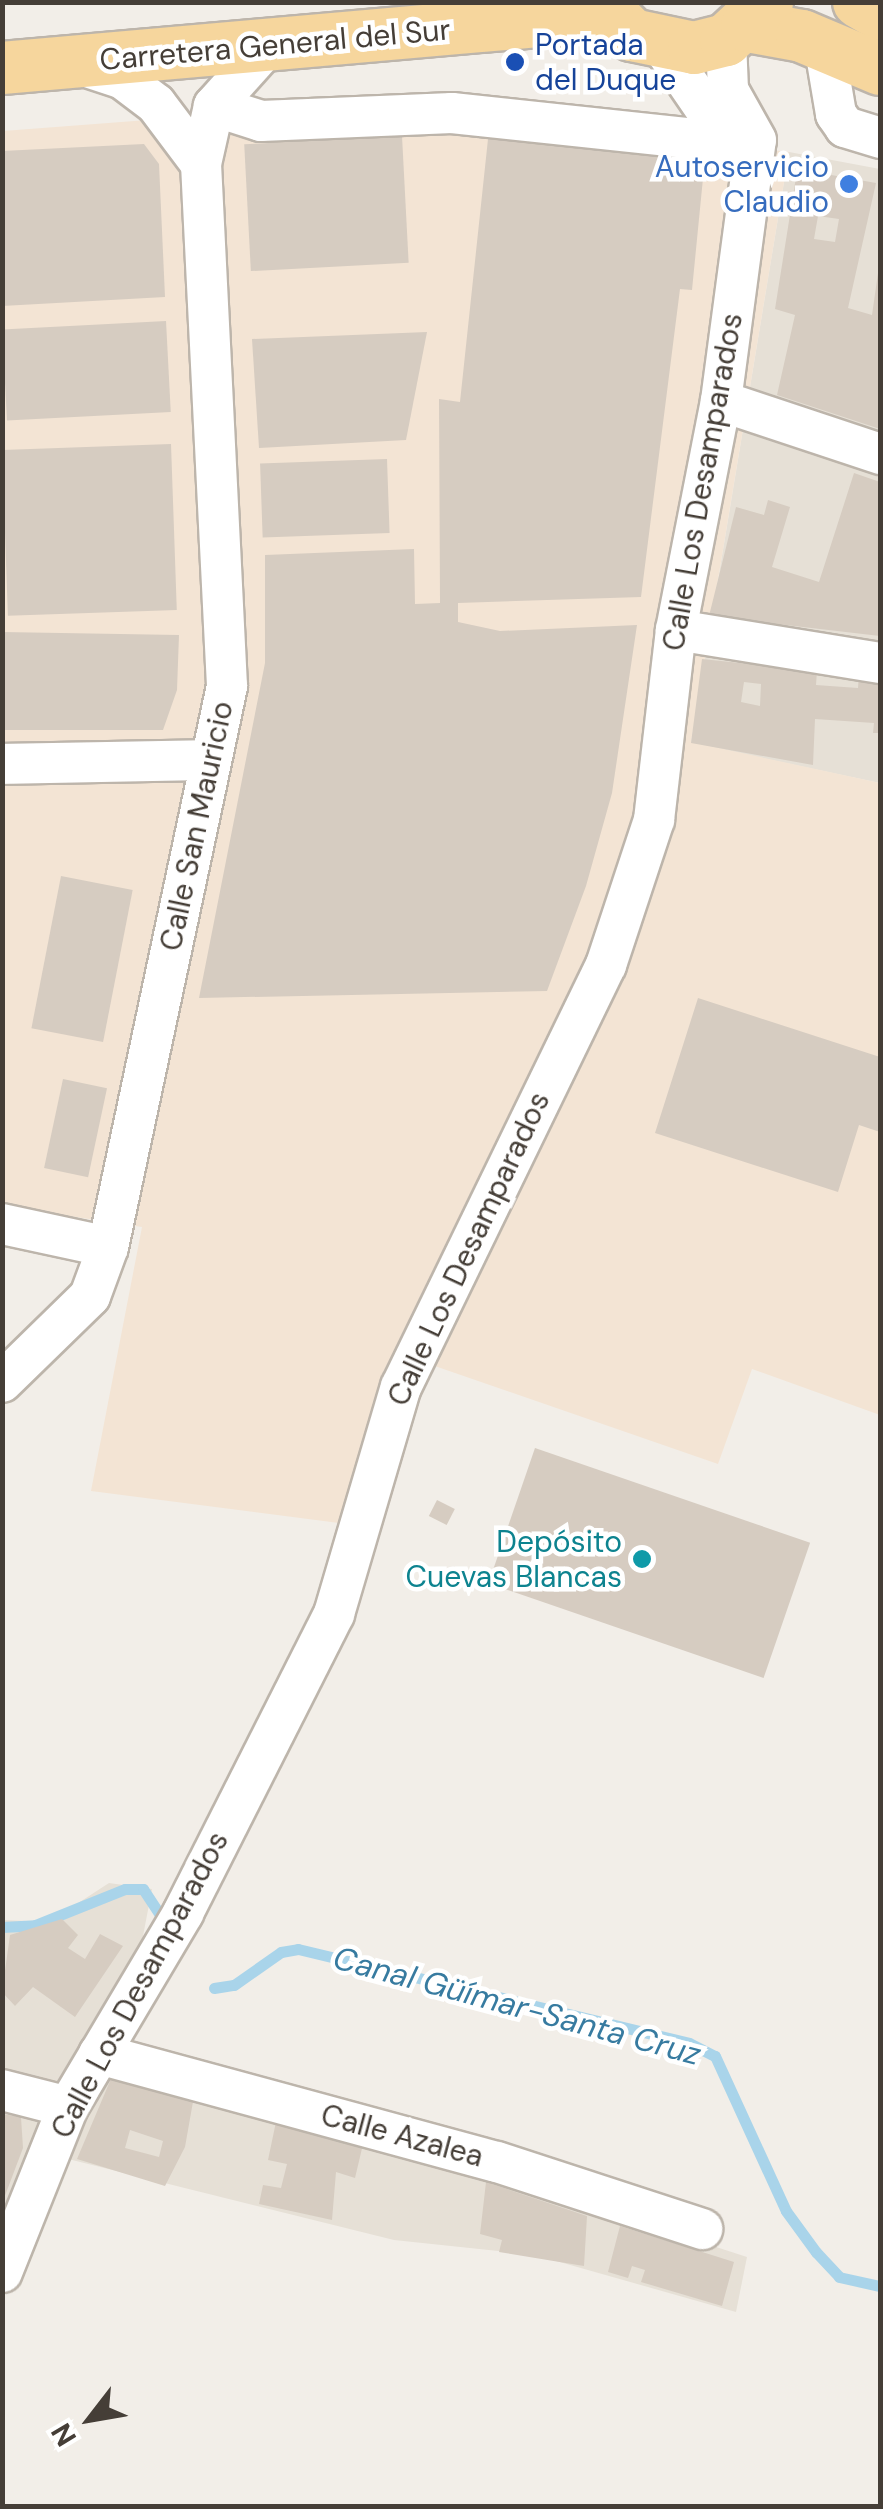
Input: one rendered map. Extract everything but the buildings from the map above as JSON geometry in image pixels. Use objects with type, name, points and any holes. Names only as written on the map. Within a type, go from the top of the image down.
[{"type":"main road","points":[[859,2],[880,14]]},
{"type":"main road","points":[[603,9],[662,47],[747,23],[824,43],[880,69]]},
{"type":"main road","name":"Carretera General del Sur","points":[[2,68],[266,48],[603,9]]},
{"type":"street","name":"Calle Los Desamparados","points":[[2,2272],[68,2107],[182,1914],[334,1614],[400,1387],[606,966],[654,820],[676,630],[721,401],[738,155],[756,140],[728,90],[747,23]]},
{"type":"street","points":[[824,43],[836,114],[844,126],[880,138]]},
{"type":"street","points":[[662,47],[738,155]]},
{"type":"street","name":"Calle San Mauricio","points":[[2,1382],[90,1296],[108,1246],[227,686],[201,164],[214,106],[266,48]]},
{"type":"street","points":[[72,62],[123,79],[156,104],[201,164]]},
{"type":"street","points":[[214,106],[261,121],[452,113],[738,155]]},
{"type":"street","points":[[721,401],[880,454]]},
{"type":"street","points":[[676,630],[880,663]]},
{"type":"street","points":[[2,764],[210,760]]},
{"type":"street","points":[[2,1224],[108,1246]]},
{"type":"street","name":"Calle Azalea","points":[[99,2054],[497,2162],[702,2229]]},
{"type":"street","points":[[2,2090],[68,2107]]},
{"type":"shaded area","points":[[359,104],[789,152],[691,742],[880,783],[880,1415],[752,1369],[718,1464],[400,1354],[339,1523],[91,1491],[142,1227],[3,1206],[3,131]]},
{"type":"shaded area","points":[[789,152],[880,169],[880,783],[691,743]]},
{"type":"shaded area","points":[[109,1883],[152,1889],[117,2072],[327,2121],[747,2257],[736,2312],[535,2255],[394,2240],[28,2149],[3,2222],[3,1920],[49,1922]]},
{"type":"waterway","name":"Canal Güímar-Santa Cruz","points":[[2,1927],[35,1925],[125,1889],[143,1889],[166,1924]]},
{"type":"waterway","name":"Canal Güímar-Santa Cruz","points":[[214,1988],[234,1985],[281,1952],[298,1949],[689,2043],[715,2056],[786,2211],[816,2252],[839,2277],[880,2286]]},
{"type":"place","name":"Portada del Duque","points":[[515,62]]},
{"type":"place","name":"Autoservicio Claudio","points":[[849,184]]},
{"type":"place","name":"Depósito Cuevas Blancas","points":[[642,1559]]}]
